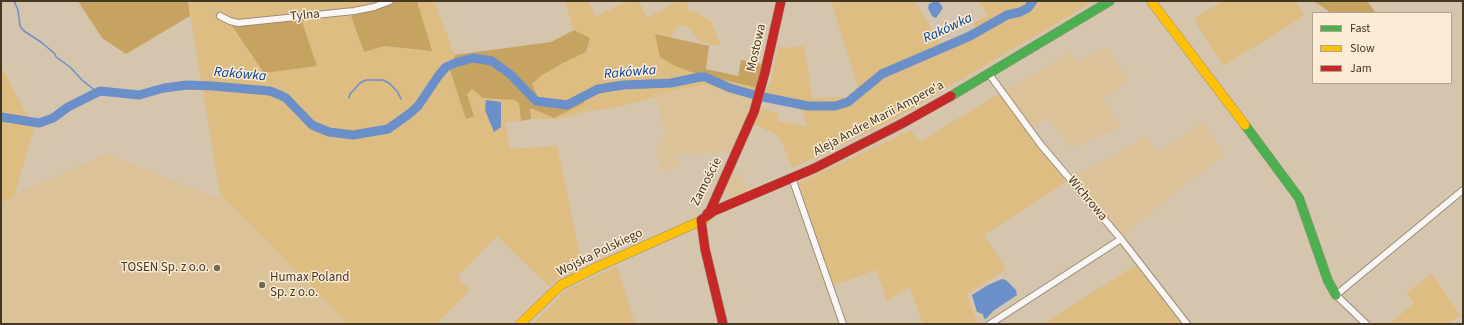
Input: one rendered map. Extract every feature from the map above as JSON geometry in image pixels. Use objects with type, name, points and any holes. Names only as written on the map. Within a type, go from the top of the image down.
[{"type":"street","name":"Tylna","points":[[220,16],[238,23],[354,11],[374,7],[390,1]]},
{"type":"street","name":"Mostowa","points":[[757,100],[761,89],[781,1]]},
{"type":"street","name":"Aleja Andre Marii Ampere'a","points":[[701,220],[741,205],[903,123],[989,74],[1110,1]]},
{"type":"street","points":[[1151,1],[1292,187],[1298,198],[1328,282],[1336,294],[1366,324]]},
{"type":"street","name":"Wichrowa","points":[[989,74],[1041,145],[1120,239],[1187,324]]},
{"type":"street","name":"Zamoście","points":[[723,324],[701,220],[710,210],[717,196],[750,121],[757,100]]},
{"type":"street","points":[[792,178],[843,324]]},
{"type":"street","name":"Aleja Andre Marii Ampere'a","points":[[701,220],[725,205],[780,184]]},
{"type":"street","points":[[1336,294],[1463,190]]},
{"type":"street","points":[[717,196],[719,202],[725,205]]},
{"type":"street","name":"Wojska Polskiego","points":[[520,324],[561,285],[586,272],[701,220]]},
{"type":"street","points":[[990,324],[1120,239]]},
{"type":"shaded area","points":[[78,1],[188,1],[190,16],[126,54],[102,38]]},
{"type":"shaded area","points":[[188,1],[381,1],[365,7],[239,21],[222,15],[232,26],[264,73],[301,19],[351,16],[364,52],[384,46],[431,51],[417,1],[434,1],[455,55],[450,70],[474,116],[467,94],[472,88],[483,98],[514,100],[519,103],[521,121],[505,122],[510,149],[557,146],[582,264],[549,286],[497,236],[457,277],[470,290],[436,324],[349,324],[220,193]]},
{"type":"shaded area","points":[[397,1],[417,1],[432,51],[384,46],[364,52],[351,16]]},
{"type":"shaded area","points":[[565,1],[588,1],[595,17],[628,1],[639,1],[647,18],[678,1],[688,1],[687,10],[697,13],[711,21],[721,46],[700,42],[689,27],[679,25],[670,37],[655,34],[691,72],[757,88],[754,99],[703,85],[655,94],[655,97],[615,108],[588,111],[556,119],[531,119],[530,108],[554,118],[567,111],[568,100],[537,98],[532,84],[542,75],[586,52],[590,38],[574,30]]},
{"type":"shaded area","points":[[831,1],[914,1],[941,44],[975,28],[973,23],[988,16],[978,1],[1094,1],[887,123],[792,168],[781,139],[773,133],[754,124],[760,108],[779,114],[778,121],[807,127],[799,100],[765,93],[771,82],[778,46],[782,48],[804,46],[812,98],[848,97],[858,87]]},
{"type":"shaded area","points":[[1223,1],[1295,1],[1304,16],[1223,66],[1194,19]]},
{"type":"shaded area","points":[[1312,1],[1367,1],[1375,12],[1330,12]]},
{"type":"shaded area","points":[[301,19],[317,66],[264,73],[232,26]]},
{"type":"shaded area","points":[[574,30],[590,38],[586,52],[542,75],[532,84],[538,98],[568,100],[580,94],[584,103],[554,118],[530,108],[531,119],[521,121],[519,103],[514,100],[483,98],[472,89],[467,94],[474,116],[466,119],[450,70],[455,55],[551,42]]},
{"type":"shaded area","points":[[655,34],[709,46],[706,69],[738,76],[741,60],[762,64],[757,88],[691,72],[675,66],[660,57]]},
{"type":"shaded area","points":[[1106,47],[1129,80],[1103,99],[1121,127],[1070,148],[1048,118],[1033,127],[1005,90],[1071,52],[1078,63]]},
{"type":"shaded area","points":[[1,66],[34,128],[15,194],[7,202],[1,200]]},
{"type":"shaded area","points":[[703,85],[754,99],[731,152],[675,154],[679,168],[662,171],[656,150],[666,134],[655,94]]},
{"type":"shaded area","points":[[999,94],[1066,182],[984,235],[1006,269],[967,294],[978,324],[923,324],[910,287],[887,301],[876,270],[832,286],[799,183],[911,130],[919,142]]},
{"type":"shaded area","points":[[1202,122],[1225,155],[1186,184],[1123,235],[1074,177],[1147,136],[1158,152]]},
{"type":"shaded area","points":[[106,154],[218,198],[220,193],[349,324],[1,324],[1,200],[7,202],[15,194]]},
{"type":"shaded area","points":[[735,171],[744,180],[750,191],[732,199],[725,190]]},
{"type":"shaded area","points":[[1136,265],[1182,323],[1043,324]]},
{"type":"shaded area","points":[[617,266],[635,324],[533,324],[564,292]]},
{"type":"shaded area","points":[[1432,274],[1461,316],[1447,324],[1390,324],[1414,303],[1406,293]]},
{"type":"water","points":[[935,1],[939,2],[943,8],[936,18],[932,16],[928,8],[929,4]]},
{"type":"water","points":[[486,100],[501,102],[501,127],[494,132],[485,110]]},
{"type":"water","points":[[1002,279],[1006,280],[1016,290],[1017,295],[984,319],[983,314],[977,312],[972,295],[988,285]]},
{"type":"waterway","points":[[14,1],[18,10],[20,26],[24,31],[41,42],[97,92]]},
{"type":"waterway","name":"Rakówka","points":[[763,97],[808,106],[835,106],[848,102],[882,74],[970,36],[1007,15],[1020,12],[1028,8],[1033,1]]},
{"type":"waterway","name":"Rakówka","points":[[1,117],[39,123],[53,118],[68,107],[100,91],[139,95],[164,88],[187,85],[213,86],[270,91],[286,98],[312,125],[329,132],[353,135],[388,129],[418,106],[446,67],[473,58],[492,61],[511,75],[536,101],[567,105],[598,89],[623,85],[671,83],[700,77],[705,77],[730,88],[755,95]]},
{"type":"waterway","points":[[349,98],[350,94],[360,83],[366,80],[383,80],[389,83],[397,91],[401,99]]},
{"type":"traffic: fast","points":[[951,96],[1110,1]]},
{"type":"traffic: fast","points":[[1245,125],[1299,198],[1328,281],[1336,295]]},
{"type":"traffic: slow","points":[[1151,1],[1245,125]]},
{"type":"traffic: slow","points":[[520,324],[561,285],[597,267],[705,219]]},
{"type":"traffic: jam","points":[[707,214],[710,211],[754,112],[765,72],[781,1]]},
{"type":"traffic: jam","points":[[701,220],[714,211],[815,168],[903,123],[951,96]]},
{"type":"traffic: jam","points":[[701,220],[705,249],[723,324]]},
{"type":"place","name":"TOSEN Sp. z o.o.","points":[[217,268]]},
{"type":"place","name":"Humax Poland Sp. z o.o.","points":[[262,285]]}]
